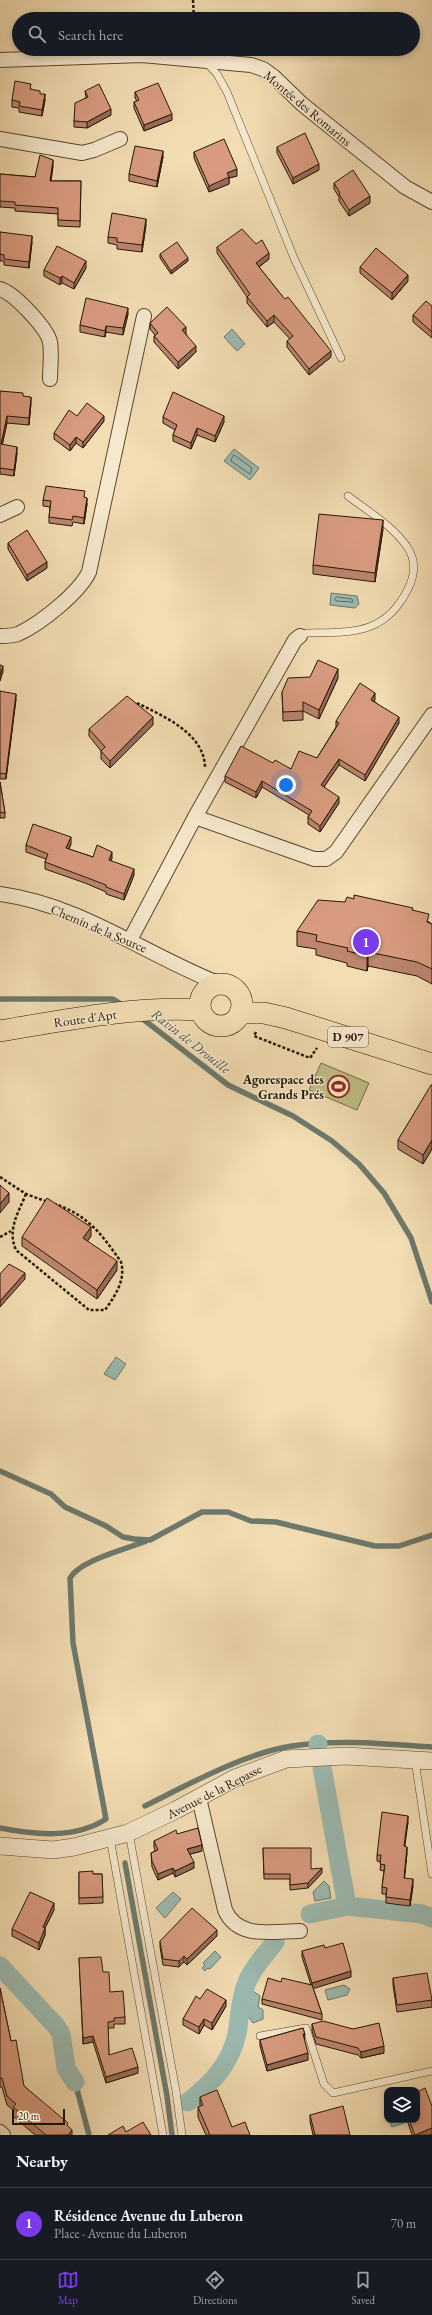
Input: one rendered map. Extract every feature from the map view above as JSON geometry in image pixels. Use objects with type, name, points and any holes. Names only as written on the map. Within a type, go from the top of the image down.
[{"type":"main road","points":[[234,989],[240,1007],[235,1020],[221,1026],[206,1020],[207,995],[234,989]]},
{"type":"main road","name":"Route d'Apt","points":[[0,1031],[112,1014],[163,1009],[207,995]]},
{"type":"main road","name":"D 907","points":[[240,1007],[432,1064]]},
{"type":"street","name":"Montée des Romarins","points":[[0,60],[142,56],[251,65],[263,69],[302,104],[405,187],[432,202]]},
{"type":"street","points":[[0,139],[82,153],[94,150],[120,139]]},
{"type":"street","points":[[0,290],[12,295],[21,303],[47,335],[50,347],[50,379]]},
{"type":"street","points":[[0,636],[12,636],[27,629],[71,596],[85,580],[89,572],[144,316]]},
{"type":"street","points":[[0,515],[17,507]]},
{"type":"street","points":[[130,940],[195,817],[295,640],[300,636]]},
{"type":"street","points":[[195,817],[314,859],[330,858],[336,852],[432,715]]},
{"type":"street","name":"Chemin de la Source","points":[[0,894],[44,904],[71,914],[130,940],[193,972],[207,995]]},
{"type":"street","name":"Avenue de la Repasse","points":[[0,1846],[53,1850],[74,1847],[128,1833],[240,1776],[286,1759],[346,1756],[432,1761]]},
{"type":"street","points":[[199,1798],[225,1910],[230,1922],[240,1929],[300,1931]]},
{"type":"street","points":[[0,2132],[3,2135]]},
{"type":"lane","points":[[206,61],[217,74],[226,92],[294,258],[341,358]]},
{"type":"lane","points":[[300,636],[307,633],[353,631],[378,624],[397,608],[412,582],[414,564],[407,548],[388,526],[348,496]]},
{"type":"lane","points":[[415,1760],[432,1874]]},
{"type":"lane","points":[[128,1833],[175,2084],[182,2135]]},
{"type":"lane","points":[[110,1838],[163,2135]]},
{"type":"lane","points":[[260,2036],[306,2028],[324,2084],[333,2092],[432,2071]]},
{"type":"path","points":[[193,0],[194,12]]},
{"type":"path","points":[[137,703],[168,718],[192,739],[204,759],[204,772]]},
{"type":"path","points":[[0,1177],[26,1194],[67,1208],[90,1222],[121,1262],[123,1270],[116,1295],[105,1310],[89,1310],[16,1250],[12,1242],[11,1231],[26,1194]]},
{"type":"path","points":[[0,1237],[11,1231]]},
{"type":"shaded area","name":"Agorespace des Grands Prés","points":[[321,1063],[369,1083],[357,1110],[309,1090]]},
{"type":"water","points":[[232,329],[245,344],[237,351],[224,337]]},
{"type":"water","points":[[234,449],[259,468],[250,480],[224,461]]},
{"type":"water","points":[[331,593],[357,596],[359,604],[355,608],[330,605]]},
{"type":"water","points":[[116,1357],[126,1364],[115,1380],[104,1374]]},
{"type":"water","points":[[324,1881],[329,1886],[331,1898],[315,1901],[313,1892]]},
{"type":"water","points":[[173,1892],[181,1899],[165,1918],[156,1908]]},
{"type":"water","points":[[215,1951],[221,1957],[210,1969],[208,1968],[205,1971],[202,1968],[205,1965],[203,1963]]},
{"type":"water","points":[[344,1985],[350,1989],[347,1995],[328,2000],[325,1990]]},
{"type":"water","points":[[253,1991],[260,1996],[258,2007],[263,2010],[263,2019],[253,2023],[245,2012],[249,2008],[250,1993]]},
{"type":"water","points":[[390,2123],[404,2123],[392,2127]]},
{"type":"building","points":[[15,81],[31,84],[30,89],[40,91],[40,94],[45,94],[42,110],[19,106],[20,102],[12,100]]},
{"type":"building","points":[[158,83],[172,114],[144,125],[134,102],[139,100],[135,92]]},
{"type":"building","points":[[99,84],[111,109],[87,122],[74,121],[75,103],[88,97],[85,91]]},
{"type":"building","points":[[305,133],[319,164],[293,178],[277,147]]},
{"type":"building","points":[[224,139],[237,169],[227,173],[229,177],[209,186],[194,152]]},
{"type":"building","points":[[135,146],[163,151],[157,181],[129,174]]},
{"type":"building","points":[[40,155],[53,160],[50,181],[81,181],[80,221],[58,220],[58,208],[15,205],[15,202],[0,201],[0,174],[35,177]]},
{"type":"building","points":[[353,170],[370,196],[349,210],[334,183]]},
{"type":"building","points":[[112,213],[146,219],[142,245],[117,242],[117,238],[108,237]]},
{"type":"building","points":[[242,229],[256,244],[262,240],[269,253],[256,263],[283,297],[285,299],[288,297],[331,351],[309,369],[287,341],[293,336],[274,315],[267,321],[247,297],[250,294],[217,247]]},
{"type":"building","points":[[0,232],[32,236],[29,262],[4,259],[4,255],[0,254]]},
{"type":"building","points":[[177,242],[188,258],[171,271],[160,254]]},
{"type":"building","points":[[57,246],[86,261],[74,283],[62,276],[60,278],[44,270]]},
{"type":"building","points":[[376,248],[408,275],[392,293],[360,267]]},
{"type":"building","points":[[86,298],[128,308],[123,328],[106,326],[105,331],[80,325]]},
{"type":"building","points":[[426,301],[432,306],[432,332],[413,315]]},
{"type":"building","points":[[167,307],[186,327],[182,330],[196,346],[178,362],[154,336],[158,333],[150,323]]},
{"type":"building","points":[[0,391],[23,393],[23,396],[31,397],[29,418],[7,416],[1,444],[17,447],[14,470],[0,468]]},
{"type":"building","points":[[173,392],[224,416],[215,436],[197,428],[191,443],[173,435],[177,425],[163,417]]},
{"type":"building","points":[[87,403],[104,416],[83,442],[76,437],[70,445],[54,433],[69,410],[77,416]]},
{"type":"building","points":[[46,486],[85,491],[84,497],[87,498],[84,518],[73,516],[72,520],[49,517],[51,501],[43,500]]},
{"type":"building","points":[[319,514],[383,520],[375,573],[313,565]]},
{"type":"building","points":[[27,530],[47,562],[27,575],[8,543]]},
{"type":"building","points":[[318,660],[338,669],[319,710],[303,702],[303,711],[283,712],[282,692],[288,678],[310,677]]},
{"type":"building","points":[[0,665],[3,666],[0,675]]},
{"type":"building","points":[[360,683],[375,693],[371,700],[399,717],[365,775],[339,759],[321,785],[339,797],[320,826],[308,817],[312,811],[262,781],[256,792],[225,776],[241,746],[273,763],[275,760],[291,769],[299,751],[317,758],[339,723],[336,721]]},
{"type":"building","points":[[0,691],[16,694],[6,774],[0,773]]},
{"type":"building","points":[[127,696],[153,717],[110,761],[101,751],[105,747],[89,729]]},
{"type":"building","points":[[0,782],[5,813],[0,812]]},
{"type":"building","points":[[33,824],[71,837],[66,848],[93,857],[97,845],[112,852],[109,860],[134,869],[124,894],[106,887],[106,885],[45,862],[48,854],[26,845]]},
{"type":"building","points":[[354,895],[413,908],[412,910],[429,914],[427,922],[432,924],[432,969],[417,962],[368,952],[367,956],[347,951],[348,948],[316,941],[317,935],[297,931],[318,900],[345,902],[347,897],[354,899]]},
{"type":"building","points":[[431,1085],[432,1140],[423,1155],[398,1140]]},
{"type":"building","points":[[0,1185],[9,1193],[0,1204]]},
{"type":"building","points":[[47,1198],[91,1227],[83,1238],[117,1261],[97,1290],[22,1237]]},
{"type":"building","points":[[9,1264],[25,1273],[0,1301],[0,1274]]},
{"type":"building","points":[[382,1812],[408,1816],[404,1846],[407,1847],[404,1878],[413,1879],[410,1900],[386,1897],[387,1888],[382,1887],[385,1865],[380,1864],[381,1855],[377,1855]]},
{"type":"building","points":[[198,1828],[202,1845],[187,1849],[194,1862],[175,1871],[173,1868],[158,1874],[152,1861],[151,1853],[158,1850],[154,1841],[176,1830],[177,1834]]},
{"type":"building","points":[[263,1848],[311,1848],[311,1869],[322,1868],[308,1883],[290,1885],[290,1874],[264,1874]]},
{"type":"building","points":[[93,1871],[93,1874],[102,1874],[103,1897],[79,1898],[79,1872]]},
{"type":"building","points":[[30,1892],[54,1903],[43,1927],[45,1928],[39,1943],[12,1929]]},
{"type":"building","points":[[192,1908],[217,1930],[187,1959],[184,1956],[179,1961],[163,1959],[160,1941]]},
{"type":"building","points":[[343,1943],[351,1971],[312,1983],[302,1951],[324,1945],[325,1948]]},
{"type":"building","points":[[101,1957],[103,1972],[109,1972],[110,1992],[123,1991],[125,2017],[114,2018],[114,2021],[108,2022],[109,2055],[132,2048],[138,2067],[106,2077],[93,2036],[83,2038],[79,1958]]},
{"type":"building","points":[[427,1973],[432,2000],[397,2005],[393,1978]]},
{"type":"building","points":[[268,1978],[281,1982],[282,1978],[312,1985],[322,2014],[262,1999]]},
{"type":"building","points":[[0,1988],[11,2041],[16,2040],[24,2086],[68,2123],[67,2125],[72,2130],[68,2135],[46,2135],[13,2107],[16,2104],[7,2096],[2,2078],[0,2078]]},
{"type":"building","points":[[207,1989],[226,2000],[212,2023],[204,2019],[199,2027],[183,2019],[196,1996],[200,1999]]},
{"type":"building","points":[[323,2021],[353,2029],[379,2023],[384,2046],[361,2052],[358,2048],[316,2037],[312,2024]]},
{"type":"building","points":[[303,2028],[308,2053],[267,2065],[260,2040]]},
{"type":"building","points":[[425,2088],[432,2106],[432,2128],[415,2135],[410,2123],[420,2123],[420,2090]]},
{"type":"building","points":[[217,2090],[232,2127],[245,2122],[250,2135],[210,2135],[198,2107],[203,2105],[200,2097]]},
{"type":"building","points":[[343,2106],[350,2135],[315,2135],[310,2115]]},
{"type":"building","points":[[143,2122],[151,2135],[108,2135],[123,2126],[126,2132]]},
{"type":"waterway","name":"Ravin de Drouille","points":[[0,999],[113,999],[124,1006]]},
{"type":"waterway","name":"Ravin de Drouille","points":[[139,1016],[228,1085],[293,1116],[332,1141],[359,1164],[384,1193],[411,1238],[432,1302]]},
{"type":"waterway","points":[[0,1471],[51,1494],[65,1507],[106,1526],[123,1537],[134,1539],[150,1540],[202,1512],[228,1512],[251,1521],[276,1522],[375,1546],[399,1546],[432,1535]]},
{"type":"waterway","points":[[0,1828],[41,1834],[55,1834],[81,1830],[106,1819],[73,1643],[70,1578],[75,1572],[93,1560],[146,1541]]},
{"type":"waterway","points":[[145,1806],[217,1771],[255,1755],[292,1746],[344,1742],[432,1747]]},
{"type":"waterway","points":[[322,1767],[347,1906],[422,1914],[432,1918]]},
{"type":"waterway","points":[[125,1863],[167,2096],[172,2135]]},
{"type":"waterway","points":[[310,1914],[347,1906]]},
{"type":"waterway","points":[[188,2102],[205,2088],[219,2072],[230,2055],[237,2034],[242,2001],[247,1982],[256,1966],[275,1942]]},
{"type":"waterway","points":[[0,1966],[56,2026],[61,2034],[66,2068],[75,2082]]},
{"type":"waterway","points":[[75,2082],[89,2135]]},
{"type":"place","name":"Résidence Avenue du Luberon","points":[[366,942]]},
{"type":"place","name":"Agorespace des Grands Prés","points":[[339,1086]]}]
